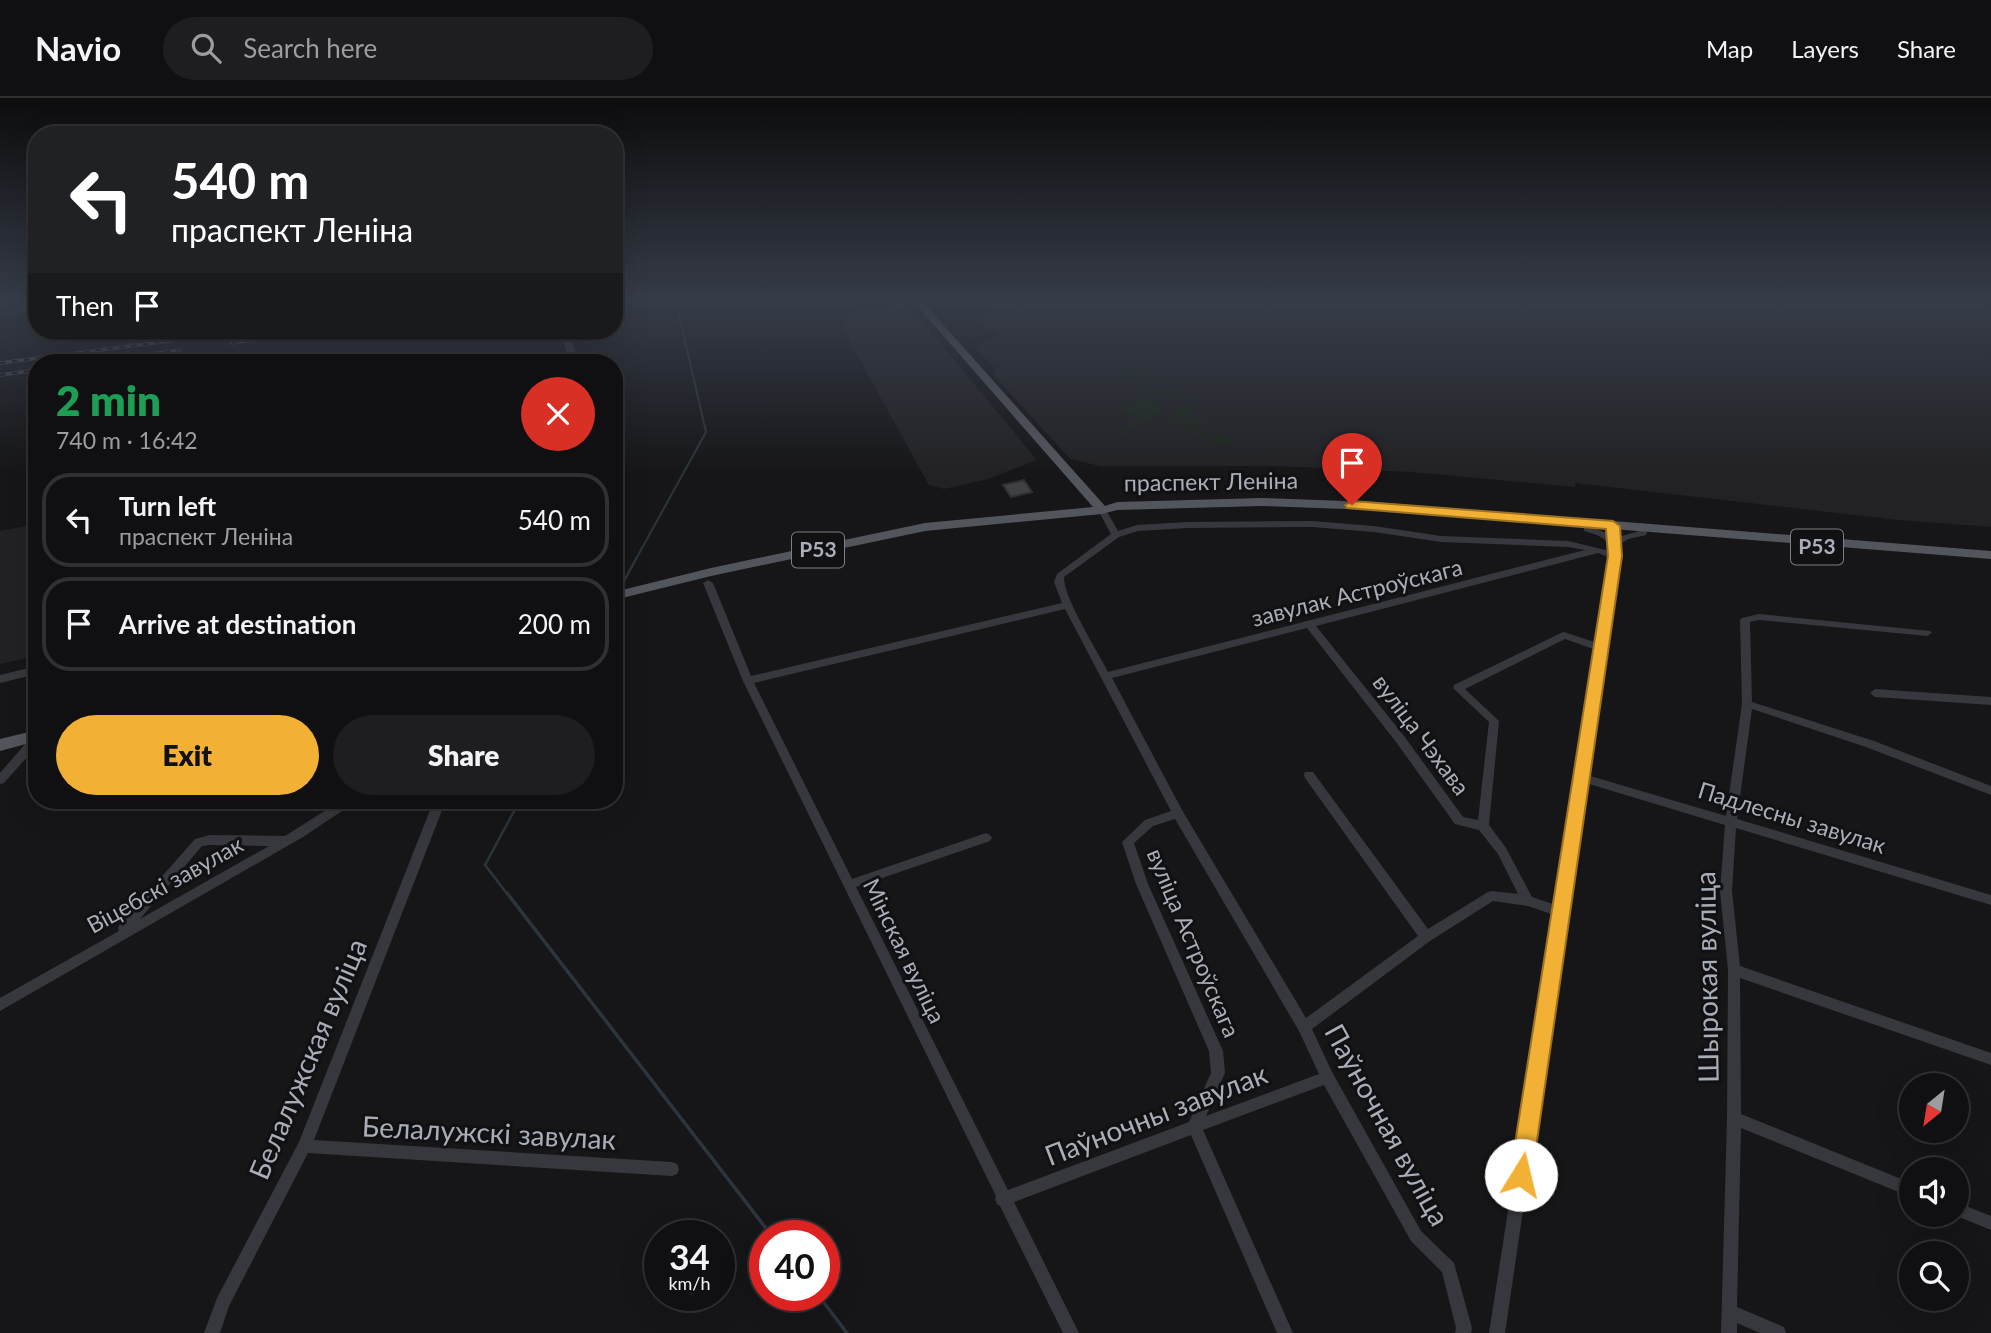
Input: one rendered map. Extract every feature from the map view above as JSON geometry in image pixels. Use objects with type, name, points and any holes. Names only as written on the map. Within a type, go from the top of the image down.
[{"type":"main road","points":[[969,359],[1102,510]]},
{"type":"main road","name":"праспект Леніна","points":[[1102,510],[1117,506],[1185,503],[1308,503],[1991,555]]},
{"type":"main road","name":"праспект Леніна","points":[[623,594],[925,527],[1102,510],[1237,506],[1309,508],[1587,529],[1613,528],[1643,533],[1991,561]]},
{"type":"main road","points":[[0,745],[28,738]]},
{"type":"street","points":[[1102,510],[1116,536],[1137,528],[1311,524],[1374,528],[1441,538],[1568,544],[1615,551]]},
{"type":"street","points":[[1497,1333],[1615,551],[1613,528]]},
{"type":"street","points":[[1587,529],[1604,534],[1615,551]]},
{"type":"street","points":[[1615,551],[1620,539],[1643,533]]},
{"type":"street","name":"вуліца Астроўскага","points":[[1116,536],[1060,576],[1059,582],[1178,813],[1149,822],[1128,842],[1142,884],[1216,1051],[1218,1073],[1194,1126]]},
{"type":"street","name":"завулак Астроўскага","points":[[1107,676],[1598,550]]},
{"type":"street","name":"Мінская вуліца","points":[[708,583],[748,681],[1070,1333]]},
{"type":"street","points":[[748,681],[1069,605]]},
{"type":"street","name":"Шырокая вуліца","points":[[1729,1333],[1734,970],[1726,891],[1731,822],[1747,704],[1745,620],[1759,617],[1927,633]]},
{"type":"street","name":"вуліца Чэхава","points":[[1310,625],[1400,739],[1459,821],[1483,826],[1502,851],[1528,901]]},
{"type":"street","points":[[1483,826],[1493,721],[1458,688],[1564,635],[1600,648]]},
{"type":"street","points":[[0,678],[28,672]]},
{"type":"street","points":[[1875,693],[1991,701]]},
{"type":"street","points":[[1747,704],[1846,734],[1991,791]]},
{"type":"street","points":[[0,780],[28,747]]},
{"type":"street","points":[[1309,775],[1426,937]]},
{"type":"street","name":"Падлесны завулак","points":[[1580,777],[1991,900]]},
{"type":"street","name":"Віцебскі завулак","points":[[0,1004],[336,809]]},
{"type":"street","name":"Белалужская вуліца","points":[[212,1333],[222,1303],[304,1146],[436,809]]},
{"type":"street","points":[[1178,813],[1304,1027]]},
{"type":"street","points":[[848,885],[986,838]]},
{"type":"street","points":[[119,934],[199,842],[284,841]]},
{"type":"street","name":"Паўночная вуліца","points":[[1463,1333],[1449,1268],[1416,1236],[1327,1077],[1304,1027],[1426,937],[1492,896],[1528,901]]},
{"type":"street","points":[[1528,901],[1561,912]]},
{"type":"street","points":[[1734,970],[1991,1059]]},
{"type":"street","name":"Паўночны завулак","points":[[1002,1199],[1327,1077]]},
{"type":"street","points":[[1734,1118],[1899,1185]]},
{"type":"street","points":[[1194,1126],[1285,1333]]},
{"type":"street","name":"Белалужскі завулак","points":[[304,1146],[672,1169]]},
{"type":"street","points":[[1969,1214],[1991,1223]]},
{"type":"street","points":[[1730,1311],[1778,1333]]},
{"type":"shaded area","points":[[859,359],[953,359],[1037,460],[988,479],[944,489],[929,485]]},
{"type":"shaded area","points":[[985,359],[1991,359],[1991,527],[1898,520],[1575,483],[1575,487],[1411,472],[1275,466],[1100,466],[1070,459],[992,373],[996,370]]},
{"type":"shaded area","points":[[1128,368],[1145,369],[1135,376],[1172,394],[1182,388],[1189,395],[1183,397],[1143,390],[1149,385],[1130,375],[1122,379],[1120,377],[1121,372]]},
{"type":"shaded area","points":[[1139,397],[1154,399],[1165,407],[1164,411],[1122,436],[1115,437],[1116,431],[1137,419],[1120,408]]},
{"type":"shaded area","points":[[1186,404],[1199,406],[1199,410],[1191,408],[1189,415],[1202,417],[1205,426],[1200,430],[1214,437],[1220,433],[1237,444],[1217,445],[1173,423],[1170,415]]},
{"type":"shaded area","points":[[28,526],[28,658],[0,664],[0,531]]},
{"type":"building","points":[[1024,480],[1032,492],[1011,497],[1003,485]]},
{"type":"waterway","points":[[636,559],[706,432],[689,359]]},
{"type":"waterway","points":[[623,591],[624,581],[637,557]]},
{"type":"waterway","points":[[508,895],[485,865],[515,809]]},
{"type":"waterway","points":[[507,893],[760,1220]]},
{"type":"waterway","points":[[830,1311],[847,1333]]},
{"type":"railway","points":[[0,363],[28,359]]},
{"type":"railway","points":[[0,375],[28,371]]},
{"type":"route","points":[[1352,505],[1613,526],[1615,556],[1521,1175]]}]
